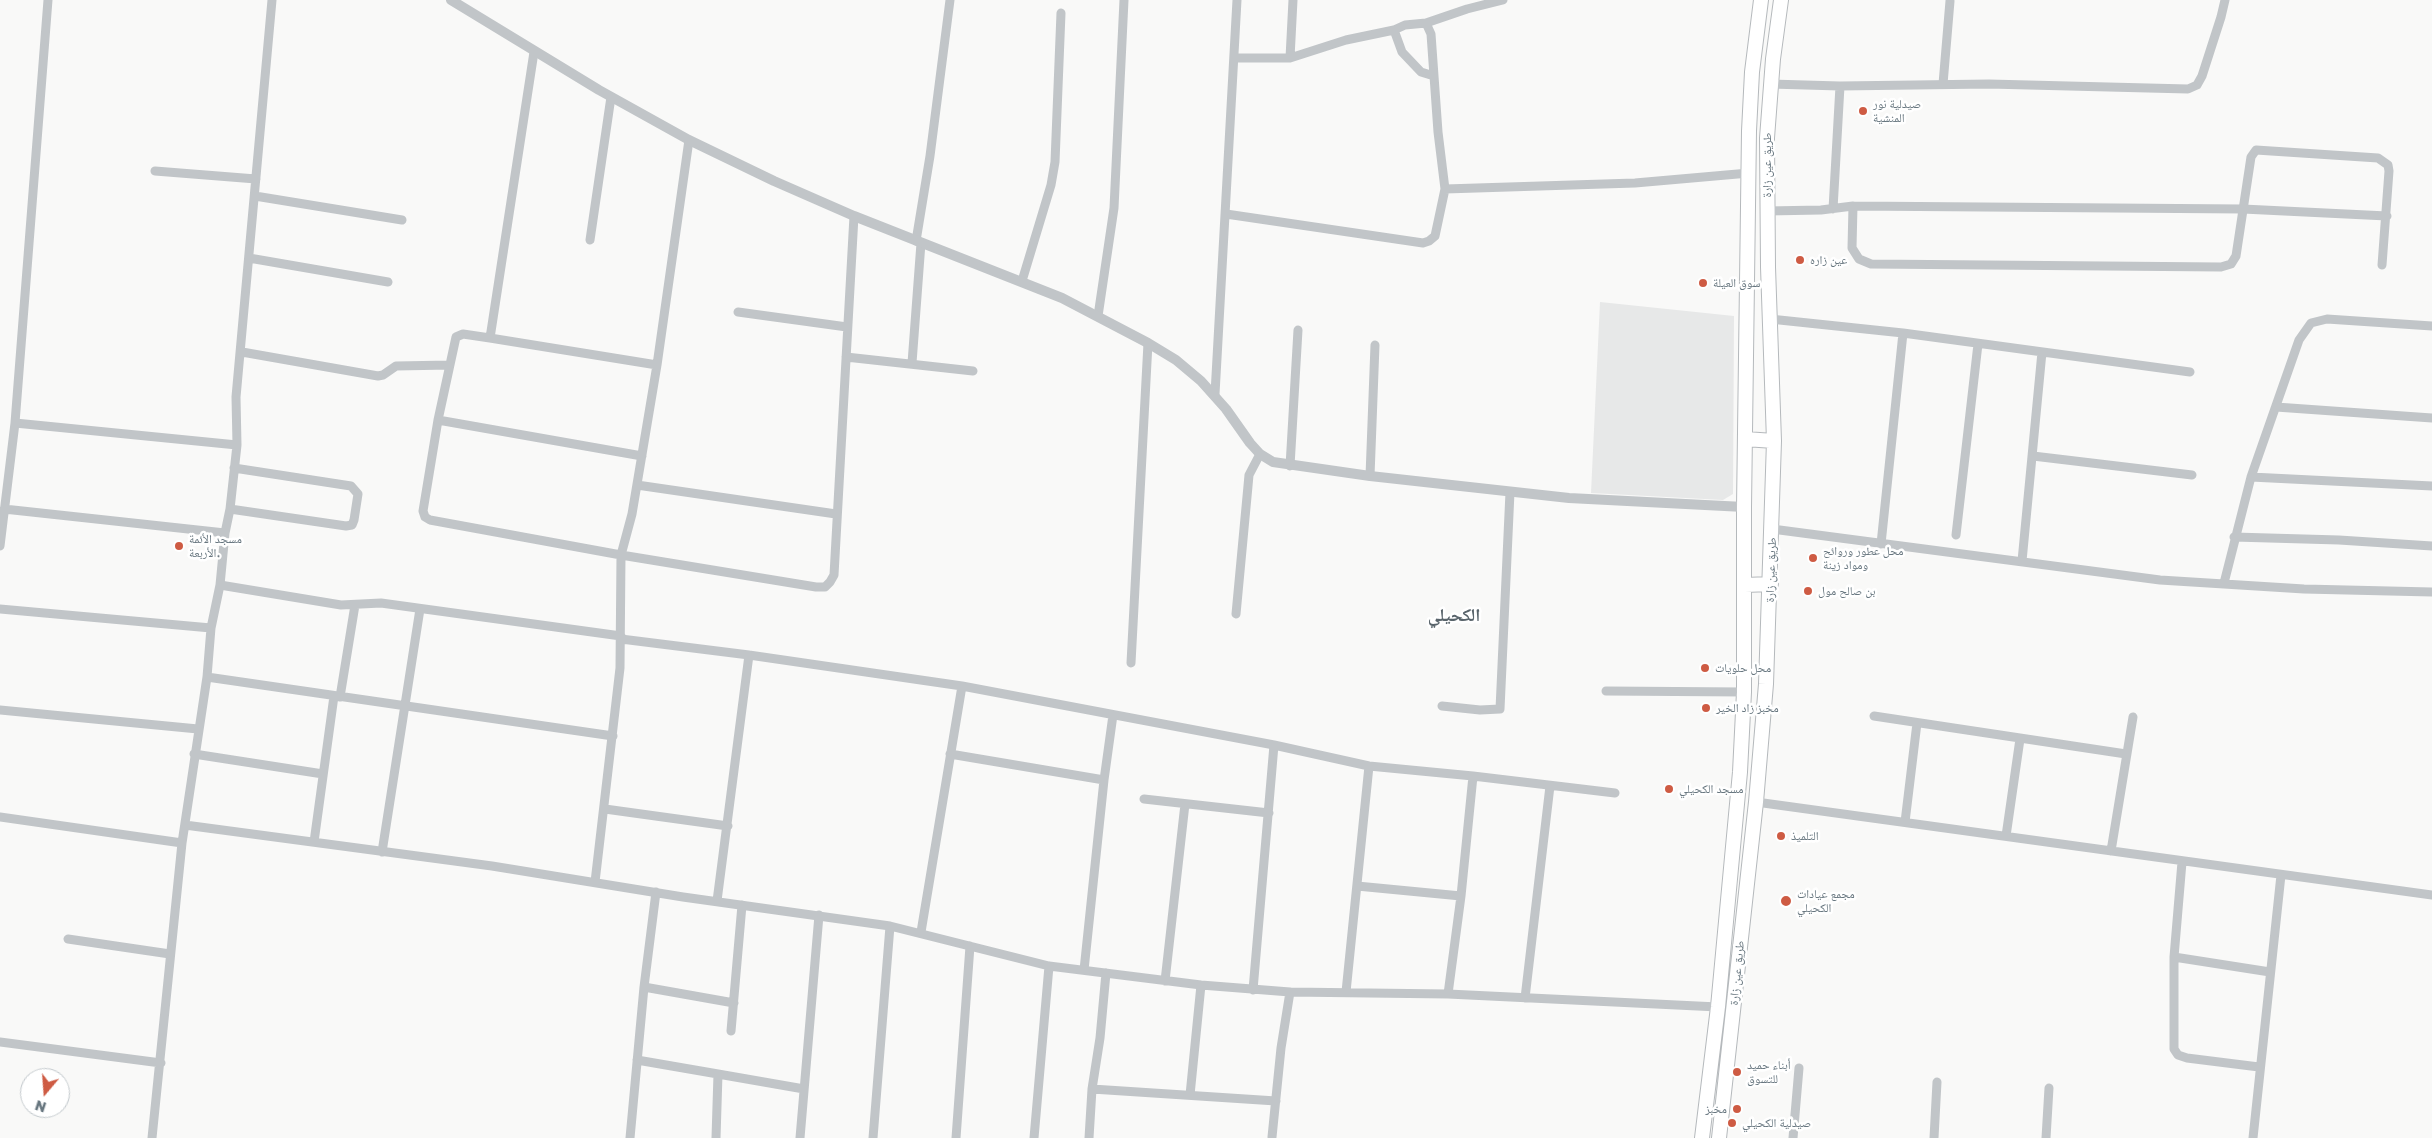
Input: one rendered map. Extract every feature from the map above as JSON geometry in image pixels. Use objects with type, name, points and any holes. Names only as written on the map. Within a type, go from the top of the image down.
[{"type":"main road","name":"طريق عين زارة","points":[[1702,1138],[1718,1006],[1740,772],[1744,692],[1744,506],[1749,174],[1752,72],[1761,0]]},
{"type":"main road","name":"طريق عين زارة","points":[[1719,1138],[1756,802],[1766,684],[1771,584],[1774,441],[1767,211],[1767,147],[1770,84],[1781,0]]},
{"type":"main road","points":[[1745,439],[1774,441]]},
{"type":"main road","points":[[1745,586],[1771,584]]},
{"type":"street","points":[[0,546],[15,423],[48,0]]},
{"type":"street","points":[[152,1138],[182,843],[207,677],[211,628],[220,585],[237,445],[236,397],[242,352],[272,0]]},
{"type":"street","points":[[451,0],[534,52],[689,140],[774,181],[854,216],[1022,281],[1098,316],[1148,343],[1176,360],[1215,394],[1260,454],[1273,462],[1290,466],[1370,476],[1569,498],[1744,506]]},
{"type":"street","points":[[912,363],[919,242],[950,0]]},
{"type":"street","points":[[1098,316],[1114,208],[1124,0]]},
{"type":"street","points":[[1215,394],[1237,0]]},
{"type":"street","points":[[1290,58],[1293,0]]},
{"type":"street","points":[[1235,58],[1290,58],[1346,40],[1394,30],[1405,25],[1426,23],[1503,0]]},
{"type":"street","points":[[1770,84],[1840,86],[1943,84],[2188,89],[2197,85],[2202,76],[2225,0]]},
{"type":"street","points":[[1943,84],[1950,1]]},
{"type":"street","points":[[1022,281],[1051,185],[1055,162],[1061,13]]},
{"type":"street","points":[[1226,214],[1423,243],[1429,242],[1434,236],[1445,189],[1431,34],[1426,23]]},
{"type":"street","points":[[1394,30],[1402,52],[1421,72],[1434,76]]},
{"type":"street","points":[[490,338],[534,52]]},
{"type":"street","points":[[1833,209],[1840,86]]},
{"type":"street","points":[[590,240],[611,97]]},
{"type":"street","points":[[595,882],[613,736],[621,638],[621,555],[632,514],[657,365],[689,140]]},
{"type":"street","points":[[1853,206],[1852,248],[1856,256],[1866,264],[2063,267],[2228,266],[2236,256],[2253,152],[2261,148],[2378,158],[2388,164],[2389,171],[2382,265]]},
{"type":"street","points":[[155,171],[256,179]]},
{"type":"street","points":[[1445,189],[1626,184],[1749,174]]},
{"type":"street","points":[[255,196],[402,220]]},
{"type":"street","points":[[1767,211],[1833,209],[1853,206],[2243,208],[2387,216]]},
{"type":"street","points":[[657,365],[463,334],[456,337],[438,420],[422,511],[425,517],[430,520],[621,555],[824,587],[834,575],[854,216]]},
{"type":"street","points":[[249,258],[388,282]]},
{"type":"street","points":[[738,312],[847,327]]},
{"type":"street","points":[[1770,319],[1903,333],[2190,372]]},
{"type":"street","points":[[2224,583],[2234,537],[2251,476],[2299,340],[2310,323],[2327,319],[2432,326]]},
{"type":"street","points":[[1290,466],[1298,330]]},
{"type":"street","points":[[1881,544],[1903,333]]},
{"type":"street","points":[[1131,663],[1148,343]]},
{"type":"street","points":[[1956,536],[1978,344]]},
{"type":"street","points":[[1370,476],[1374,345]]},
{"type":"street","points":[[242,352],[378,376],[383,375],[396,366],[450,365]]},
{"type":"street","points":[[2022,561],[2042,352]]},
{"type":"street","points":[[846,357],[973,371]]},
{"type":"street","points":[[2276,408],[2432,418]]},
{"type":"street","points":[[438,420],[642,456]]},
{"type":"street","points":[[15,423],[237,445]]},
{"type":"street","points":[[1236,614],[1249,475],[1260,454]]},
{"type":"street","points":[[2033,456],[2131,470],[2192,475]]},
{"type":"street","points":[[230,509],[346,526],[352,525],[354,520],[358,494],[351,486],[234,468]]},
{"type":"street","points":[[2251,476],[2432,486]]},
{"type":"street","points":[[637,485],[836,514]]},
{"type":"street","points":[[1442,706],[1496,711],[1500,709],[1510,492]]},
{"type":"street","points":[[4,509],[225,532]]},
{"type":"street","points":[[1772,529],[2160,580],[2304,589],[2432,592]]},
{"type":"street","points":[[2234,537],[2339,540],[2432,546]]},
{"type":"street","points":[[220,585],[356,605],[381,603],[962,686],[1274,745],[1369,766],[1615,793]]},
{"type":"street","points":[[314,842],[323,774],[356,605]]},
{"type":"street","points":[[0,609],[211,628]]},
{"type":"street","points":[[382,852],[420,609]]},
{"type":"street","points":[[718,901],[749,655]]},
{"type":"street","points":[[207,677],[613,736]]},
{"type":"street","points":[[920,932],[962,686]]},
{"type":"street","points":[[1606,691],[1744,692]]},
{"type":"street","points":[[0,710],[198,730]]},
{"type":"street","points":[[1084,970],[1104,780],[1114,715]]},
{"type":"street","points":[[1874,716],[2126,754]]},
{"type":"street","points":[[2111,851],[2133,717]]},
{"type":"street","points":[[1905,822],[1917,723]]},
{"type":"street","points":[[2006,836],[2020,739]]},
{"type":"street","points":[[1253,990],[1274,745]]},
{"type":"street","points":[[194,754],[323,774]]},
{"type":"street","points":[[950,754],[1104,780]]},
{"type":"street","points":[[1346,992],[1369,766]]},
{"type":"street","points":[[1448,994],[1461,896],[1473,776]]},
{"type":"street","points":[[1525,998],[1550,786]]},
{"type":"street","points":[[1144,799],[1269,813]]},
{"type":"street","points":[[1756,802],[2432,895]]},
{"type":"street","points":[[1165,981],[1185,804]]},
{"type":"street","points":[[605,808],[728,826]]},
{"type":"street","points":[[0,817],[182,843]]},
{"type":"street","points":[[185,824],[595,882],[742,905],[820,914],[920,932],[1049,966],[1165,981],[1290,992],[1448,994],[1718,1006]]},
{"type":"street","points":[[2182,862],[2174,957],[2174,1049],[2178,1055],[2187,1058],[2259,1067]]},
{"type":"street","points":[[2253,1138],[2259,1067],[2281,875]]},
{"type":"street","points":[[1357,886],[1461,896]]},
{"type":"street","points":[[630,1138],[644,987],[656,892]]},
{"type":"street","points":[[731,1031],[742,905]]},
{"type":"street","points":[[800,1138],[820,914]]},
{"type":"street","points":[[873,1138],[890,926]]},
{"type":"street","points":[[68,939],[170,954]]},
{"type":"street","points":[[956,1138],[970,946]]},
{"type":"street","points":[[2174,957],[2270,972]]},
{"type":"street","points":[[1034,1138],[1049,966]]},
{"type":"street","points":[[1089,1138],[1092,1090],[1100,1038],[1106,973]]},
{"type":"street","points":[[1190,1095],[1202,985]]},
{"type":"street","points":[[644,987],[734,1003]]},
{"type":"street","points":[[1272,1137],[1281,1048],[1290,992]]},
{"type":"street","points":[[0,1042],[161,1064]]},
{"type":"street","points":[[637,1060],[804,1089]]},
{"type":"street","points":[[1793,1138],[1799,1068]]},
{"type":"street","points":[[716,1138],[718,1074]]},
{"type":"street","points":[[1934,1138],[1937,1082]]},
{"type":"street","points":[[2046,1138],[2049,1088]]},
{"type":"street","points":[[1092,1090],[1276,1101]]},
{"type":"shaded area","points":[[1600,302],[1734,316],[1733,494],[1723,500],[1591,493]]},
{"type":"place","name":"صيدلية نور المنشية","points":[[1863,111]]},
{"type":"place","name":"عين زاره","points":[[1800,260]]},
{"type":"place","name":"سوق العيلة","points":[[1703,283]]},
{"type":"place","name":"مسجد الأئمة الأربعة.","points":[[179,546]]},
{"type":"place","name":"محل عطور وروائح ومواد زينة","points":[[1813,558]]},
{"type":"place","name":"بن صالح مول","points":[[1808,591]]},
{"type":"place","name":"محل حلويات","points":[[1705,668]]},
{"type":"place","name":"مخبز زاد الخير","points":[[1706,708]]},
{"type":"place","name":"مسجد الكحيلي","points":[[1669,789]]},
{"type":"place","name":"التلميذ","points":[[1781,836]]},
{"type":"place","name":"مجمع عيادات الكحيلي","points":[[1786,901]]},
{"type":"place","name":"أبناء حميد للتسوق","points":[[1737,1072]]},
{"type":"place","name":"مخبز","points":[[1737,1109]]},
{"type":"place","name":"صيدلية الكحيلي","points":[[1732,1123]]},
{"type":"district","name":"الكحيلي","points":[[1454,615]]}]
